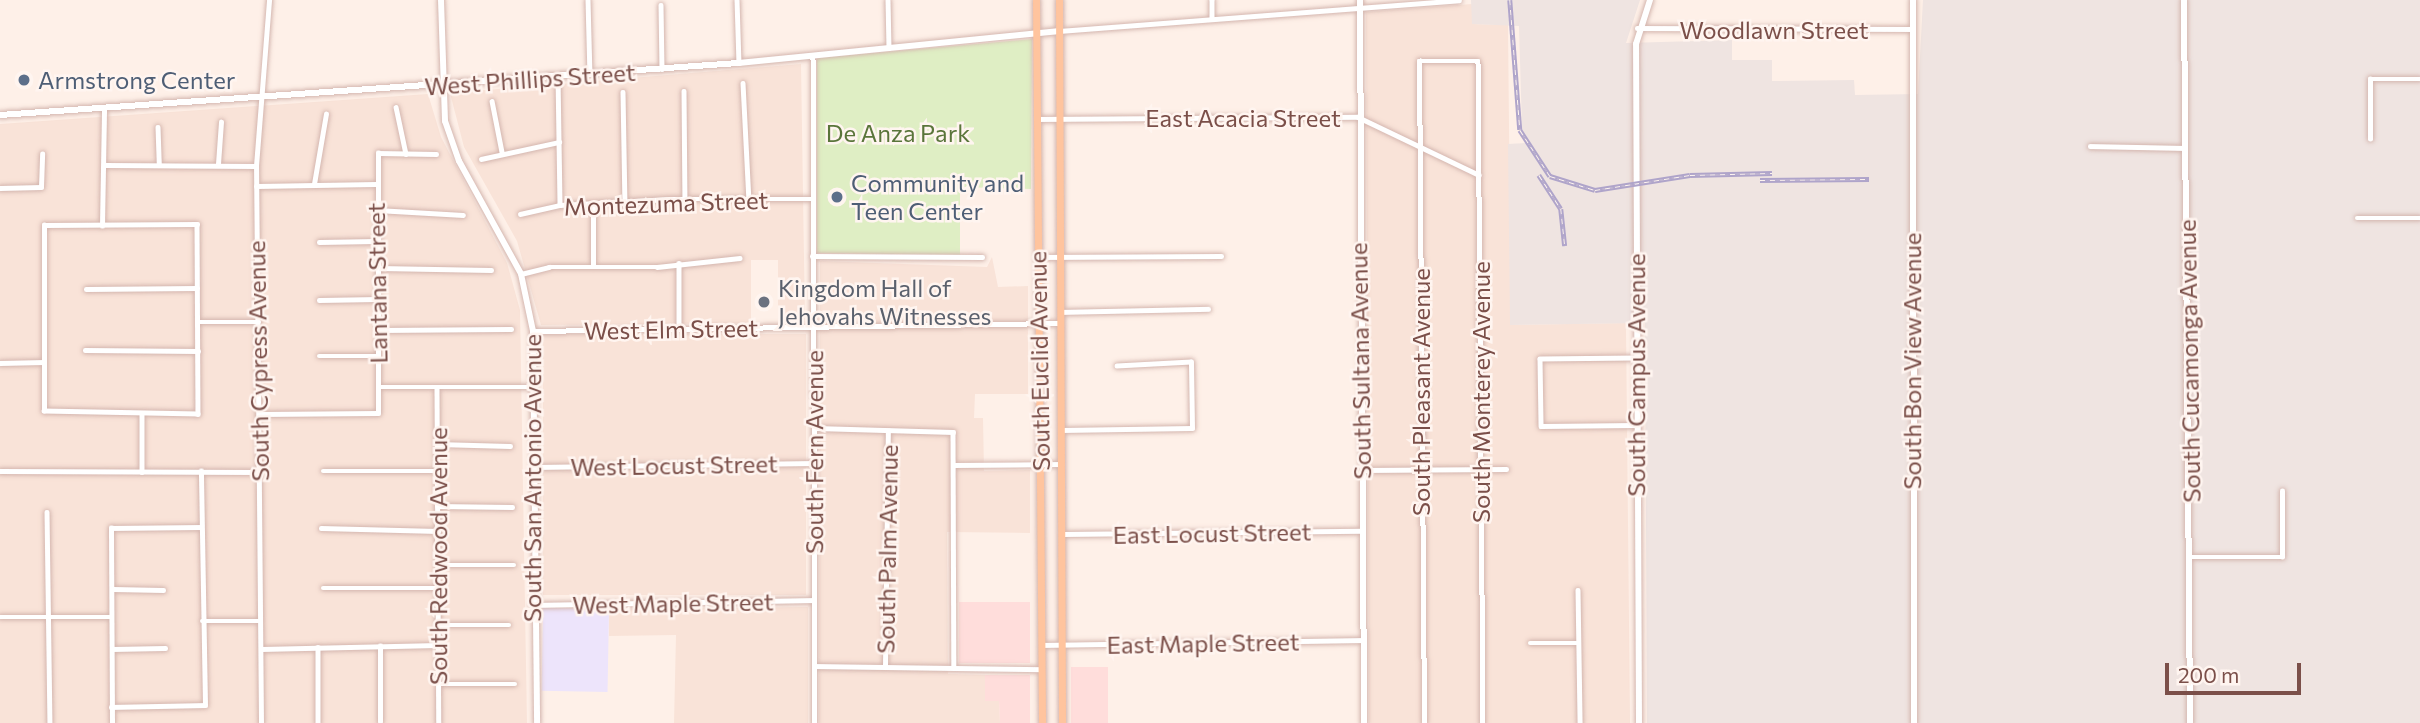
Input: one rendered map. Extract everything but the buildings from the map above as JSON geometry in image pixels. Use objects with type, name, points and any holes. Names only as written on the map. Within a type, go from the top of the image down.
[{"type":"main road","name":"South Euclid Avenue","points":[[1036,0],[1042,723]]},
{"type":"main road","name":"South Euclid Avenue","points":[[1059,0],[1062,723]]},
{"type":"street","name":"South Cypress Avenue","points":[[261,723],[256,166],[264,98],[268,0]]},
{"type":"street","name":"South San Antonio Avenue","points":[[441,0],[441,85],[459,161],[521,274],[533,331],[532,605],[537,723]]},
{"type":"street","points":[[588,0],[590,74]]},
{"type":"street","points":[[737,0],[739,63]]},
{"type":"street","points":[[888,0],[889,48]]},
{"type":"street","points":[[1212,0],[1212,18]]},
{"type":"street","points":[[1059,31],[1360,4],[1459,0]]},
{"type":"street","points":[[1637,28],[1650,0]]},
{"type":"street","name":"South Bon View Avenue","points":[[1913,0],[1914,723]]},
{"type":"street","name":"South Cucamonga Avenue","points":[[2184,0],[2191,558],[2190,723]]},
{"type":"street","name":"South Sultana Avenue","points":[[1360,4],[1358,117],[1364,723]]},
{"type":"street","points":[[661,5],[662,69]]},
{"type":"street","name":"Woodlawn Street","points":[[1637,28],[1911,29]]},
{"type":"street","name":"South Campus Avenue","points":[[1637,28],[1635,358],[1639,723]]},
{"type":"street","name":"West Phillips Street","points":[[0,115],[739,63],[1059,31]]},
{"type":"street","name":"South Fern Avenue","points":[[813,56],[815,723]]},
{"type":"street","name":"South Monterey Avenue","points":[[1419,61],[1478,61],[1483,723]]},
{"type":"street","name":"South Pleasant Avenue","points":[[1419,61],[1424,723]]},
{"type":"street","points":[[558,76],[560,205]]},
{"type":"street","points":[[2370,139],[2370,79],[2420,79]]},
{"type":"street","points":[[743,83],[748,200]]},
{"type":"street","points":[[684,91],[685,201]]},
{"type":"street","points":[[623,92],[625,205]]},
{"type":"street","points":[[492,101],[502,152]]},
{"type":"street","points":[[102,226],[104,107]]},
{"type":"street","points":[[396,107],[406,153],[436,153]]},
{"type":"street","points":[[314,184],[326,114]]},
{"type":"street","name":"East Acacia Street","points":[[1036,119],[1358,117],[1479,175]]},
{"type":"street","points":[[218,164],[221,122]]},
{"type":"street","points":[[158,127],[159,164]]},
{"type":"street","points":[[481,159],[502,152],[559,142]]},
{"type":"street","points":[[2090,146],[2184,148]]},
{"type":"street","name":"Lantana Street","points":[[260,414],[378,413],[378,153],[406,153]]},
{"type":"street","points":[[0,188],[41,187],[42,155]]},
{"type":"street","points":[[105,165],[256,166]]},
{"type":"street","points":[[257,186],[376,184]]},
{"type":"street","name":"Montezuma Street","points":[[520,214],[560,205],[813,199]]},
{"type":"street","points":[[593,205],[593,267]]},
{"type":"street","points":[[377,210],[463,215]]},
{"type":"street","points":[[2357,219],[2420,218]]},
{"type":"street","points":[[197,224],[198,414],[44,411],[44,225],[102,226],[197,224]]},
{"type":"street","points":[[319,242],[376,241]]},
{"type":"street","points":[[812,256],[982,257]]},
{"type":"street","points":[[1038,257],[1221,256]]},
{"type":"street","points":[[521,274],[740,258]]},
{"type":"street","points":[[678,263],[679,329]]},
{"type":"street","points":[[379,268],[491,270]]},
{"type":"street","points":[[86,289],[197,288]]},
{"type":"street","points":[[319,300],[378,299]]},
{"type":"street","points":[[1060,312],[1208,309]]},
{"type":"street","points":[[197,322],[259,322]]},
{"type":"street","name":"West Elm Street","points":[[533,331],[1060,323]]},
{"type":"street","points":[[378,330],[511,329]]},
{"type":"street","points":[[85,350],[198,351]]},
{"type":"street","points":[[319,356],[377,356]]},
{"type":"street","points":[[1635,358],[1540,359],[1541,426],[1636,425]]},
{"type":"street","points":[[0,363],[44,362]]},
{"type":"street","points":[[1061,430],[1192,428],[1191,362],[1116,366]]},
{"type":"street","points":[[378,387],[532,387]]},
{"type":"street","name":"South Redwood Avenue","points":[[437,389],[439,723]]},
{"type":"street","points":[[142,414],[142,472]]},
{"type":"street","points":[[816,428],[953,432],[954,668]]},
{"type":"street","name":"South Palm Avenue","points":[[885,666],[888,431]]},
{"type":"street","points":[[437,444],[510,446]]},
{"type":"street","name":"West Locust Street","points":[[534,467],[815,463]]},
{"type":"street","points":[[953,465],[1061,464]]},
{"type":"street","points":[[1362,470],[1506,469]]},
{"type":"street","points":[[0,471],[259,472]]},
{"type":"street","points":[[111,707],[205,705],[201,471]]},
{"type":"street","points":[[323,471],[437,471]]},
{"type":"street","points":[[2191,558],[2282,556],[2281,491]]},
{"type":"street","points":[[437,506],[512,508]]},
{"type":"street","points":[[47,512],[50,723]]},
{"type":"street","points":[[112,723],[111,528],[201,527]]},
{"type":"street","points":[[321,528],[438,531]]},
{"type":"street","name":"East Locust Street","points":[[1061,534],[1362,531]]},
{"type":"street","points":[[438,565],[514,565]]},
{"type":"street","points":[[323,588],[438,588]]},
{"type":"street","points":[[113,589],[163,590]]},
{"type":"street","points":[[1578,590],[1580,723]]},
{"type":"street","name":"West Maple Street","points":[[532,605],[814,600]]},
{"type":"street","points":[[0,617],[112,617]]},
{"type":"street","points":[[202,621],[261,621]]},
{"type":"street","points":[[438,625],[509,625]]},
{"type":"street","name":"East Maple Street","points":[[1042,645],[1363,640]]},
{"type":"street","points":[[1530,643],[1578,643]]},
{"type":"street","points":[[261,649],[438,645]]},
{"type":"street","points":[[380,646],[380,722]]},
{"type":"street","points":[[318,648],[318,723]]},
{"type":"street","points":[[112,649],[165,649]]},
{"type":"street","points":[[815,666],[1042,669]]},
{"type":"street","points":[[439,684],[515,684]]},
{"type":"shaded area","points":[[1471,0],[1640,0],[1626,43],[1732,40],[1732,60],[1772,60],[1772,81],[1854,80],[1855,95],[1918,94],[1923,0],[2420,0],[2420,723],[1647,723],[1645,323],[1510,325],[1508,144],[1528,143],[1522,129],[1519,26],[1472,24]]},
{"type":"shaded area","points":[[1472,4],[1472,24],[1508,25],[1511,325],[1626,323],[1630,723],[1369,723],[1366,12]]},
{"type":"shaded area","points":[[801,64],[805,322],[778,323],[778,260],[751,260],[751,323],[541,325],[517,241],[464,147],[450,93]]},
{"type":"shaded area","points":[[428,94],[441,137],[507,263],[520,310],[527,723],[0,723],[0,124]]},
{"type":"shaded area","points":[[992,257],[998,287],[1028,286],[1028,394],[975,394],[974,418],[983,418],[984,471],[1030,470],[1030,533],[947,532],[948,674],[985,675],[985,700],[999,701],[1000,723],[819,723],[820,261],[987,267]]},
{"type":"shaded area","points":[[543,334],[806,334],[806,595],[543,595]]},
{"type":"shaded area","points":[[959,602],[1030,602],[1030,663],[959,663]]},
{"type":"shaded area","points":[[808,607],[808,723],[674,723],[676,635],[609,636],[609,609]]},
{"type":"shaded area","points":[[543,608],[609,609],[608,692],[542,691]]},
{"type":"shaded area","points":[[1071,667],[1108,667],[1108,723],[1071,723]]},
{"type":"shaded area","points":[[985,675],[1030,675],[1030,723],[1000,723],[999,701],[985,701]]},
{"type":"green space","name":"De Anza Park","points":[[1032,39],[1031,189],[960,187],[960,255],[817,253],[817,58]]},
{"type":"railway","points":[[1510,0],[1520,130],[1550,176],[1595,190],[1690,175],[1772,173]]},
{"type":"railway","points":[[1539,175],[1561,209],[1565,246]]},
{"type":"railway","points":[[1760,180],[1869,179]]},
{"type":"place","name":"Armstrong Center","points":[[24,80]]},
{"type":"place","name":"Community and Teen Center","points":[[837,197]]},
{"type":"place","name":"Kingdom Hall of Jehovahs Witnesses","points":[[764,302]]}]
